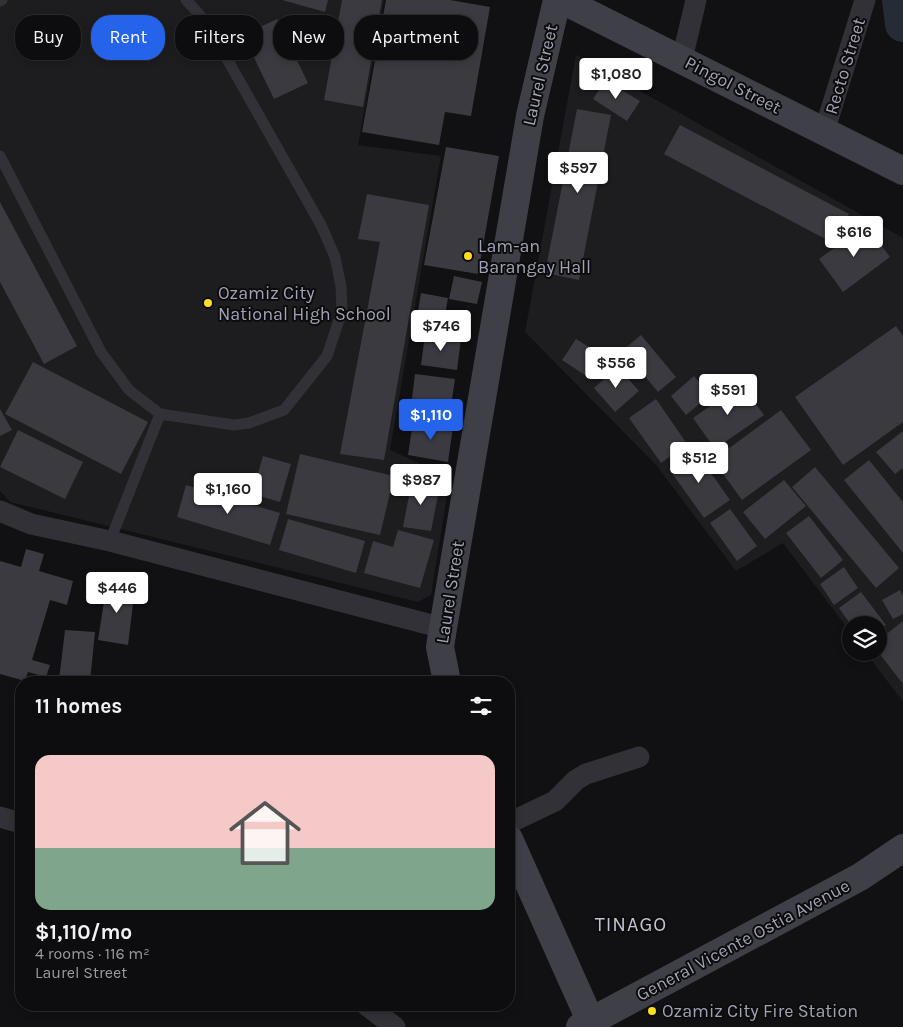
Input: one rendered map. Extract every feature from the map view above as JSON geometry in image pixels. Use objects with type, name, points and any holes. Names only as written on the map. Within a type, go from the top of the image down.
[{"type":"street","name":"Laurel Street","points":[[446,676],[440,647],[443,628],[530,116],[557,0]]},
{"type":"street","name":"Pingol Street","points":[[562,0],[903,171]]},
{"type":"street","points":[[682,59],[696,0]]},
{"type":"street","name":"Recto Street","points":[[824,132],[865,0]]},
{"type":"street","points":[[0,511],[31,524],[110,541],[443,628]]},
{"type":"street","points":[[515,820],[555,801],[576,780],[586,774],[639,757]]},
{"type":"street","points":[[0,817],[15,821]]},
{"type":"street","name":"General Vicente Ostia Avenue","points":[[585,1024],[860,877],[903,848]]},
{"type":"street","points":[[515,854],[585,1024]]},
{"type":"street","points":[[374,1011],[395,1027]]},
{"type":"lane","points":[[0,156],[101,352],[129,390],[160,414],[234,425],[249,423],[284,410],[327,356],[342,311],[341,286],[335,257],[321,225],[227,59],[199,14],[186,0]]},
{"type":"lane","points":[[110,541],[160,414]]},
{"type":"shaded area","name":"Ozamiz City National High School","points":[[0,0],[384,0],[381,15],[354,15],[354,60],[373,60],[358,145],[441,156],[390,450],[450,477],[431,595],[418,602],[10,502],[0,491]]},
{"type":"shaded area","points":[[576,55],[903,238],[903,702],[872,661],[887,661],[887,616],[842,616],[842,621],[783,543],[736,571],[656,465],[525,332]]},
{"type":"building","points":[[282,0],[328,0],[325,12]]},
{"type":"building","points":[[342,0],[382,0],[379,15],[354,15],[354,60],[371,60],[363,107],[324,100],[331,60],[344,60],[344,15],[339,15]]},
{"type":"building","points":[[386,0],[450,0],[490,7],[471,116],[445,112],[439,145],[362,132],[375,60],[478,60],[478,15],[383,15]]},
{"type":"building","points":[[273,21],[273,60],[297,60],[308,83],[274,99],[255,60],[263,60],[263,26]]},
{"type":"building","points":[[605,80],[640,101],[627,121],[593,99]]},
{"type":"building","points":[[577,109],[611,115],[579,280],[545,273]]},
{"type":"building","points":[[680,125],[849,214],[833,243],[664,154]]},
{"type":"building","points":[[446,147],[499,156],[478,274],[424,265]]},
{"type":"building","points":[[367,194],[429,205],[384,460],[340,454],[380,242],[358,239]]},
{"type":"building","points":[[0,202],[77,346],[44,364],[0,282]]},
{"type":"building","points":[[866,225],[890,257],[843,292],[819,259]]},
{"type":"building","points":[[454,276],[482,282],[477,304],[449,299]]},
{"type":"building","points":[[421,293],[448,298],[442,332],[415,328]]},
{"type":"building","points":[[896,326],[903,336],[903,422],[843,465],[795,397]]},
{"type":"building","points":[[425,334],[461,339],[457,370],[421,365]]},
{"type":"building","points":[[641,335],[676,377],[658,392],[623,350]]},
{"type":"building","points":[[576,339],[605,357],[591,379],[562,360]]},
{"type":"building","points":[[33,362],[148,422],[121,474],[5,414]]},
{"type":"building","points":[[618,367],[639,391],[615,412],[594,388]]},
{"type":"building","points":[[415,374],[455,379],[449,419],[410,414]]},
{"type":"building","points":[[694,376],[710,395],[686,415],[671,396]]},
{"type":"building","points":[[741,384],[764,415],[715,449],[693,418]]},
{"type":"building","points":[[656,399],[687,444],[661,463],[629,418]]},
{"type":"building","points":[[0,409],[12,430],[0,436]]},
{"type":"building","points":[[781,410],[811,450],[742,500],[713,460]]},
{"type":"building","points":[[413,421],[453,427],[448,462],[408,455]]},
{"type":"building","points":[[18,430],[83,462],[65,499],[0,467]]},
{"type":"building","points":[[903,431],[903,468],[895,474],[876,452]]},
{"type":"building","points":[[695,450],[730,500],[704,518],[669,469]]},
{"type":"building","points":[[300,454],[394,476],[380,535],[286,514]]},
{"type":"building","points":[[263,456],[291,464],[280,502],[252,494]]},
{"type":"building","points":[[869,460],[903,502],[903,553],[844,480]]},
{"type":"building","points":[[815,467],[899,568],[876,588],[792,487]]},
{"type":"building","points":[[412,480],[440,485],[431,531],[403,527]]},
{"type":"building","points":[[784,480],[806,506],[765,539],[743,512]]},
{"type":"building","points":[[186,485],[280,513],[270,545],[177,517]]},
{"type":"building","points":[[730,509],[757,546],[737,561],[710,523]]},
{"type":"building","points":[[809,516],[843,560],[821,578],[786,533]]},
{"type":"building","points":[[288,519],[365,541],[356,573],[279,550]]},
{"type":"building","points":[[398,530],[434,540],[420,588],[364,573],[373,541],[393,547]]},
{"type":"building","points":[[26,549],[44,554],[39,571],[73,581],[67,605],[50,600],[32,660],[50,665],[46,676],[28,672],[27,676],[15,676],[15,678],[0,674],[0,561],[21,567]]},
{"type":"building","points":[[844,567],[858,588],[834,605],[820,584]]},
{"type":"building","points":[[107,582],[135,588],[128,645],[98,640]]},
{"type":"building","points":[[900,590],[903,596],[903,614],[893,619],[882,600]]},
{"type":"building","points":[[861,592],[879,616],[845,616],[839,608]]},
{"type":"building","points":[[903,621],[903,684],[885,661],[887,661],[887,634]]},
{"type":"building","points":[[65,630],[95,632],[91,676],[59,676]]},
{"type":"waterway","points":[[900,0],[903,24]]},
{"type":"place","name":"Lam-an Barangay Hall","points":[[468,256]]},
{"type":"place","name":"Ozamiz City National High School","points":[[208,303]]},
{"type":"place","name":"Ozamiz City Fire Station","points":[[652,1011]]},
{"type":"district","name":"TINAGO","points":[[631,924]]}]
